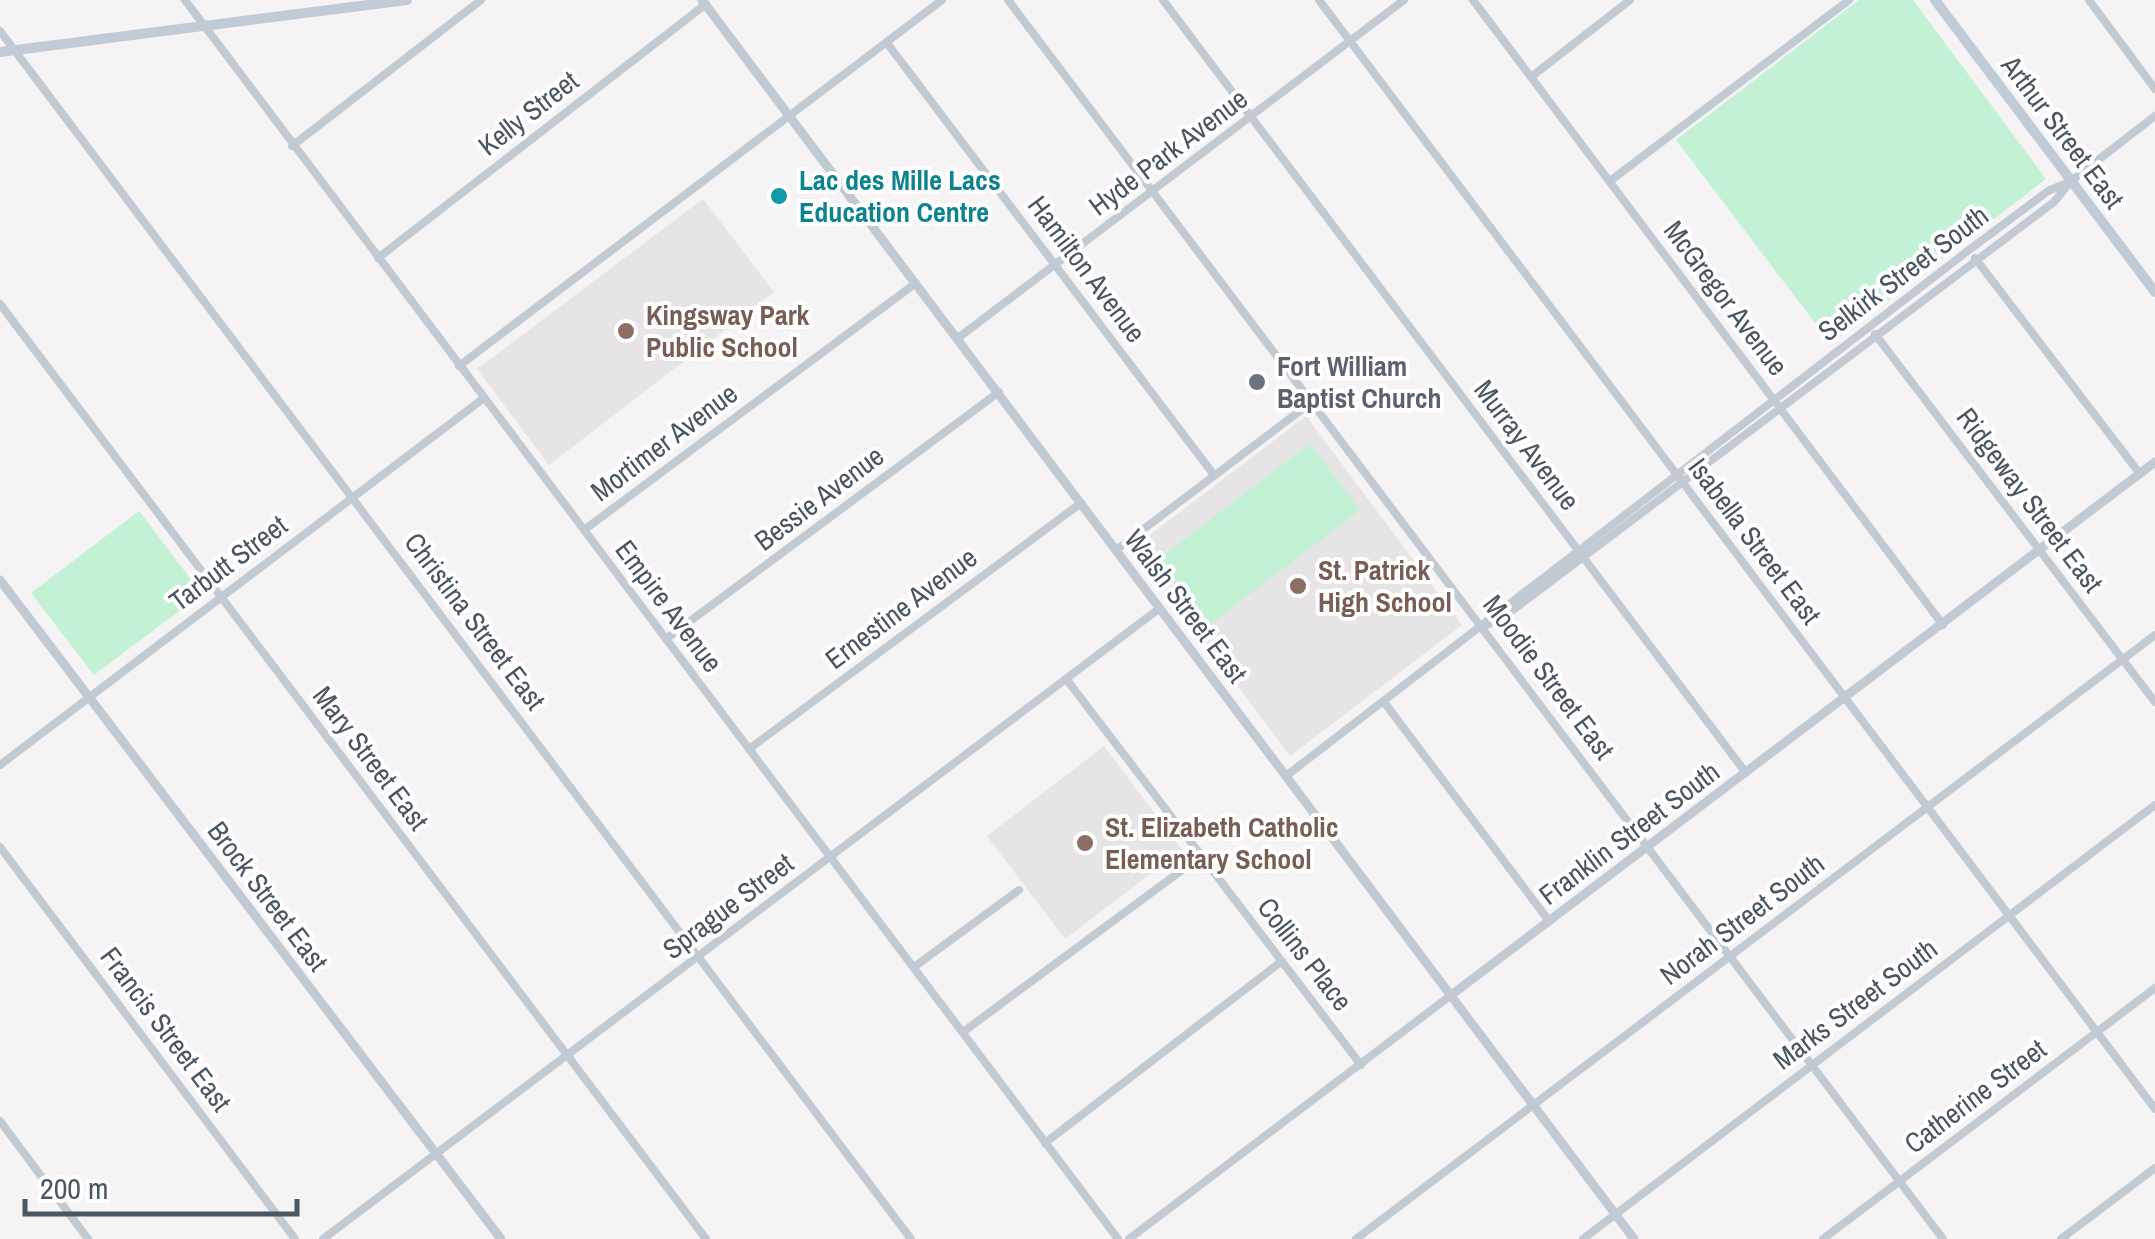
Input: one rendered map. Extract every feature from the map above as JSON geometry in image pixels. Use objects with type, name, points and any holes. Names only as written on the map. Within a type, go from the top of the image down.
[{"type":"main road","points":[[0,52],[407,0]]},
{"type":"main road","name":"Arthur Street East","points":[[1935,0],[2155,292]]},
{"type":"street","name":"Empire Avenue","points":[[185,0],[1118,1239]]},
{"type":"street","points":[[292,146],[481,0]]},
{"type":"street","points":[[459,366],[942,0]]},
{"type":"street","name":"Moodie Street East","points":[[1008,0],[1943,1239]]},
{"type":"street","name":"Murray Avenue","points":[[1163,0],[1746,773]]},
{"type":"street","name":"Isabella Street East","points":[[1320,0],[2155,1109]]},
{"type":"street","name":"Hyde Park Avenue","points":[[958,338],[1404,0]]},
{"type":"street","name":"McGregor Avenue","points":[[1473,0],[1942,624]]},
{"type":"street","points":[[1531,77],[1630,0]]},
{"type":"street","points":[[1610,181],[1849,0]]},
{"type":"street","points":[[2089,0],[2155,88]]},
{"type":"street","name":"Walsh Street East","points":[[704,2],[1634,1239]]},
{"type":"street","name":"Kelly Street","points":[[378,258],[704,2]]},
{"type":"street","name":"Christina Street East","points":[[0,32],[354,496],[911,1239]]},
{"type":"street","name":"Hamilton Avenue","points":[[887,43],[1214,475]]},
{"type":"street","name":"Selkirk Street South","points":[[1286,776],[1482,627],[1494,612],[1682,483],[2054,202],[2071,181],[2155,116]]},
{"type":"street","name":"Selkirk Street South","points":[[1580,553],[1675,474],[1969,250],[2048,191],[2071,181]]},
{"type":"street","points":[[1969,250],[2140,474]]},
{"type":"street","name":"Mortimer Avenue","points":[[584,530],[916,283]]},
{"type":"street","name":"Mary Street East","points":[[0,304],[706,1239]]},
{"type":"street","name":"Ridgeway Street East","points":[[1870,326],[2155,702]]},
{"type":"street","name":"Bessie Avenue","points":[[666,639],[999,392]]},
{"type":"street","name":"Tarbutt Street","points":[[0,766],[484,398]]},
{"type":"street","points":[[1116,550],[1313,402]]},
{"type":"street","name":"Franklin Street South","points":[[1129,1239],[2155,462]]},
{"type":"street","name":"Ernestine Avenue","points":[[749,749],[1080,502]]},
{"type":"street","name":"Brock Street East","points":[[0,580],[500,1239]]},
{"type":"street","name":"Sprague Street","points":[[324,1239],[1160,608]]},
{"type":"street","name":"Norah Street South","points":[[1356,1239],[2155,635]]},
{"type":"street","name":"Collins Place","points":[[1067,680],[1362,1065]]},
{"type":"street","points":[[1384,702],[1549,921]]},
{"type":"street","name":"Marks Street South","points":[[1582,1239],[2155,805]]},
{"type":"street","name":"Francis Street East","points":[[0,847],[295,1239]]},
{"type":"street","points":[[963,1032],[1201,856]]},
{"type":"street","points":[[914,967],[1019,890]]},
{"type":"street","points":[[1045,1143],[1282,960]]},
{"type":"street","name":"Catherine Street","points":[[1822,1239],[2155,988]]},
{"type":"street","points":[[0,1122],[88,1239]]},
{"type":"street","points":[[2061,1239],[2155,1168]]},
{"type":"shaded area","name":"Kingsway Park Public School","points":[[703,199],[774,292],[549,465],[477,369]]},
{"type":"shaded area","name":"St. Patrick High School","points":[[1306,416],[1462,625],[1290,756],[1134,547]]},
{"type":"shaded area","name":"St. Elizabeth Catholic Elementary School","points":[[1104,746],[1182,850],[1065,939],[987,836]]},
{"type":"green space","points":[[1859,0],[1913,0],[2046,179],[1831,344],[1676,140]]},
{"type":"green space","points":[[1310,444],[1360,510],[1211,624],[1160,558]]},
{"type":"green space","points":[[139,511],[202,594],[94,675],[31,593]]},
{"type":"place","name":"Lac des Mille Lacs Education Centre","points":[[779,196]]},
{"type":"place","name":"Kingsway Park Public School","points":[[626,331]]},
{"type":"place","name":"Fort William Baptist Church","points":[[1257,382]]},
{"type":"place","name":"St. Patrick High School","points":[[1298,586]]},
{"type":"place","name":"St. Elizabeth Catholic Elementary School","points":[[1085,843]]}]
